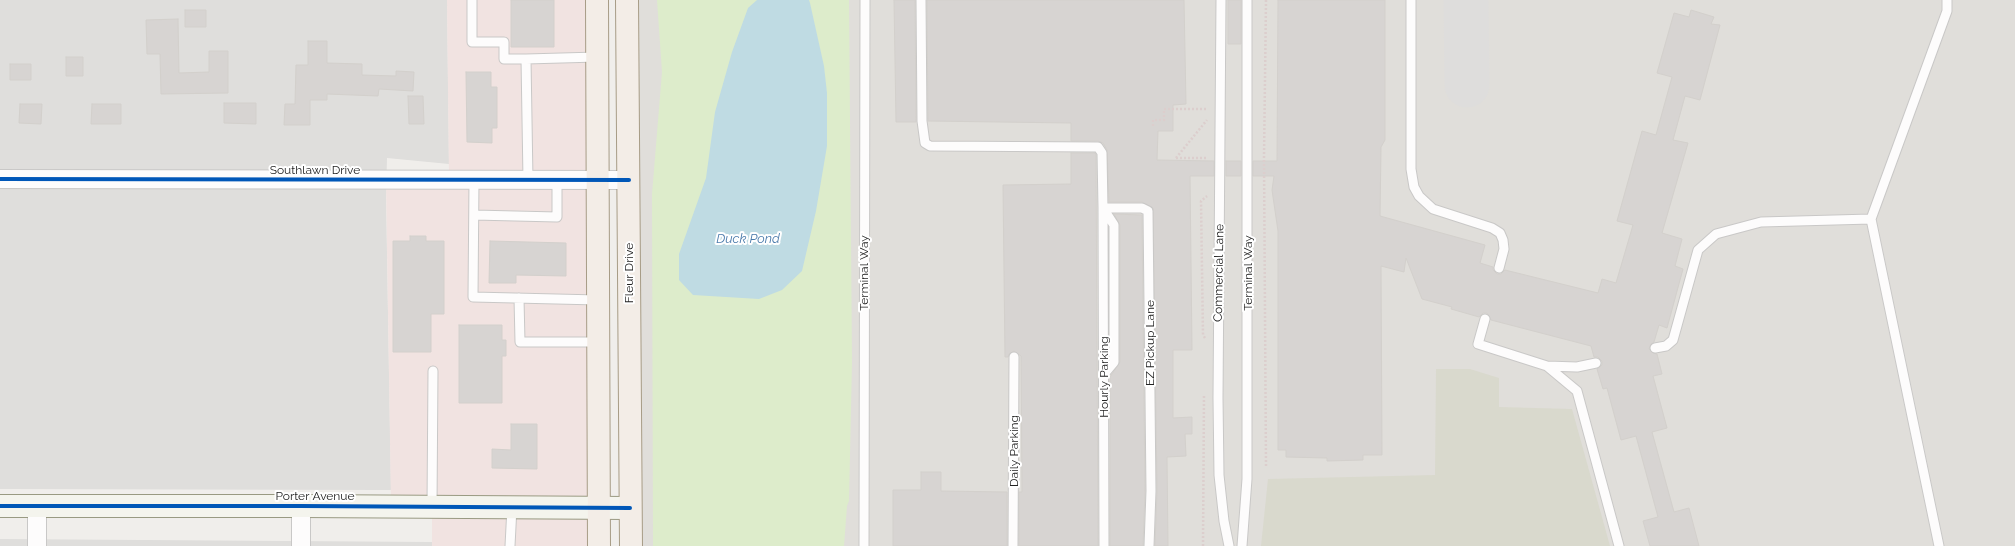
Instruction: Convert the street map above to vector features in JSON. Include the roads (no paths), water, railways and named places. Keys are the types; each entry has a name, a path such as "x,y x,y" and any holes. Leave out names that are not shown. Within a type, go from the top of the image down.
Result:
{"main road":[{"path":"597,0 599,546"},
{"name":"Fleur Drive","path":"627,0 631,546"}],"street":[{"name":"Southlawn Drive","path":"0,179 629,180"},
{"name":"Porter Avenue","path":"0,506 432,506 630,508"},
{"path":"37,506 37,546"},
{"path":"301,506 301,546"}],"lane":[{"path":"472,0 472,42 504,42 504,58 526,59 597,57"},
{"name":"Terminal Way","path":"864,546 865,0"},
{"path":"921,0 922,121 925,143 930,146 1098,147 1102,153 1103,208"},
{"name":"Commercial Lane","path":"1221,0 1218,421 1221,501 1230,546"},
{"name":"Terminal Way","path":"1242,546 1247,465 1248,0"},
{"path":"1412,0 1411,169 1414,187 1423,200 1433,209 1492,228 1500,233 1504,240 1504,249 1499,268"},
{"path":"1939,546 1870,219 1947,11 1947,0"},
{"path":"526,59 528,180"},
{"path":"474,180 473,297 598,300"},
{"path":"474,215 557,217 557,180"},
{"name":"Hourly Parking","path":"1103,208 1104,546"},
{"name":"EZ Pickup Lane","path":"1103,208 1142,208 1148,210 1150,217 1149,546"},
{"path":"1655,348 1666,346 1673,340 1698,250 1716,234 1761,222 1870,219"},
{"path":"519,298 520,342 598,342"},
{"path":"1485,319 1478,344 1547,366 1577,368 1596,363"},
{"name":"Daily Parking","path":"1013,546 1014,357"},
{"path":"1547,366 1577,391 1619,546"},
{"path":"432,506 434,371"},
{"path":"510,545 512,507"},
{"path":"860,546 864,522"}],"water":[{"name":"Duck Pond","path":"757,0 809,0 810,3 824,66 827,93 827,146 816,211 802,271 782,290 759,299 693,295 679,280 679,254 706,178 715,112 732,52 748,8"}]}
